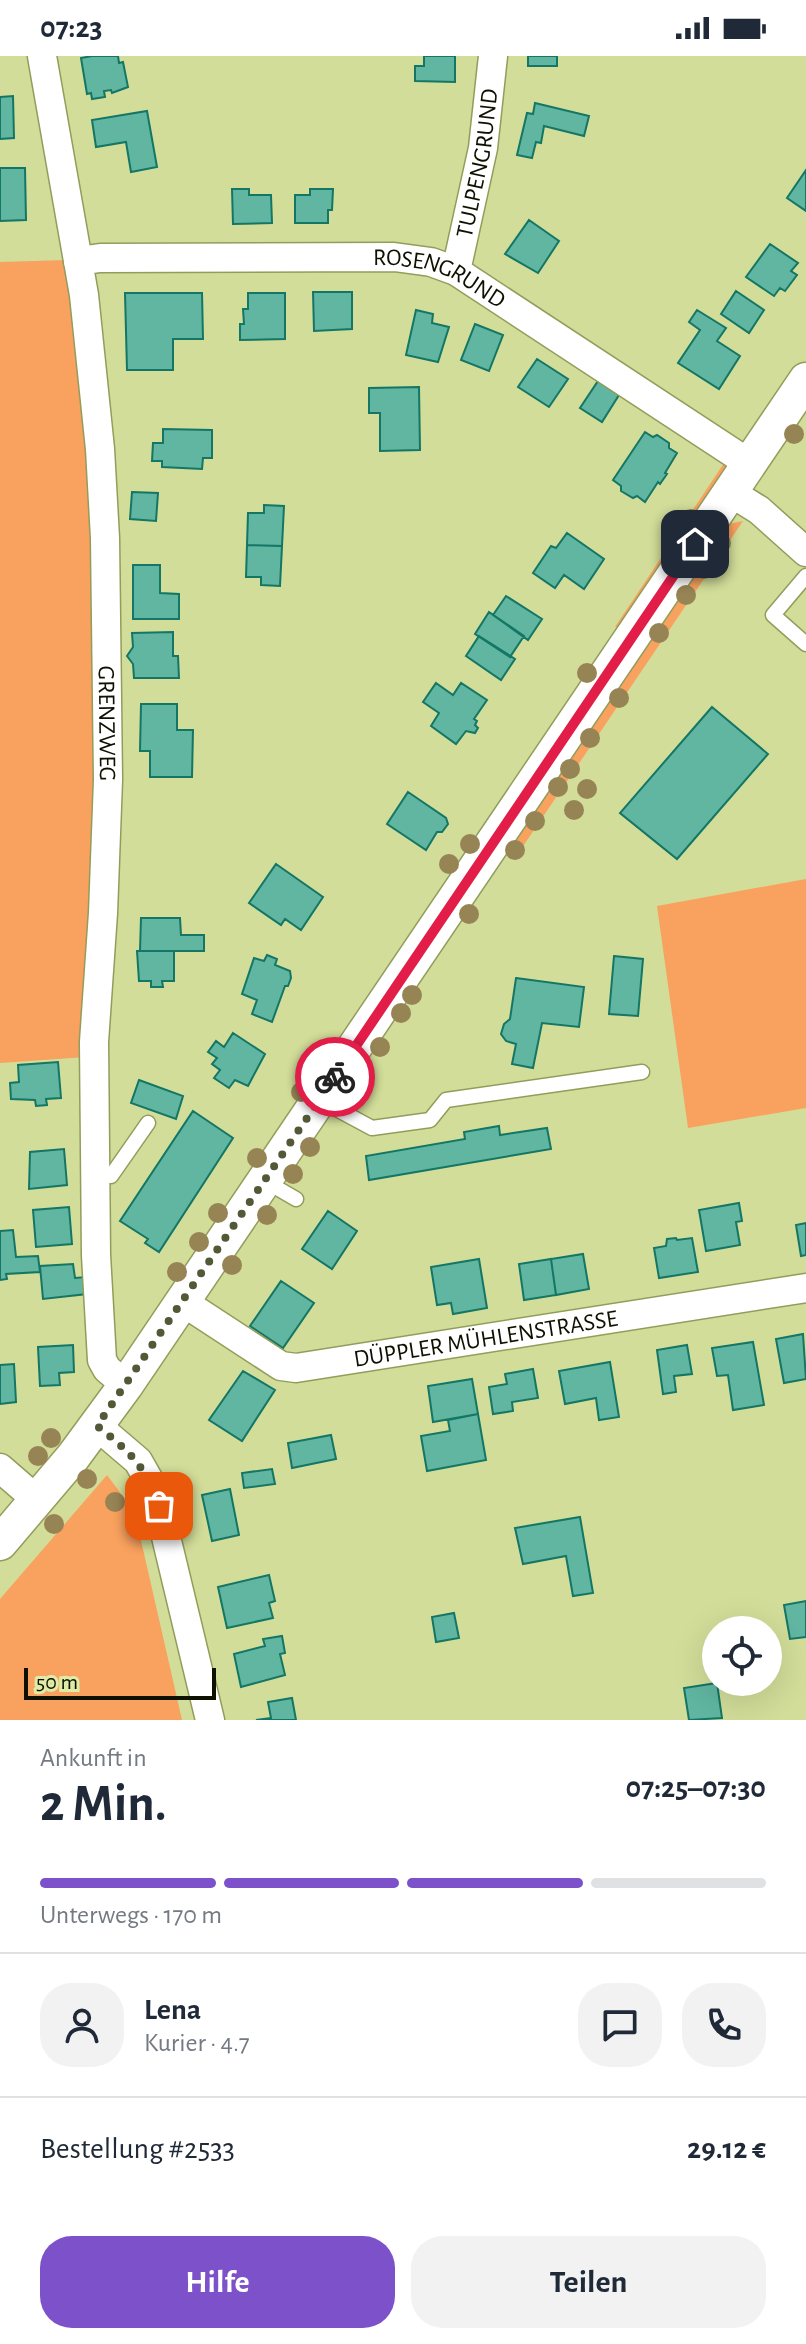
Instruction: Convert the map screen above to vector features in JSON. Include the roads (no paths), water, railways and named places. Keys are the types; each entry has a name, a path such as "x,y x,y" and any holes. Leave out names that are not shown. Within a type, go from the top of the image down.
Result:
{"street":[{"name":"GRENZWEG","path":"42,56 84,295 100,449 107,593 108,780 94,1042 94,1176 102,1360 107,1369 126,1385"},
{"name":"TULPENGRUND","path":"456,271 483,148 493,56"},
{"name":"ROSENGRUND","path":"78,261 100,258 394,257 431,262 456,271 750,464"},
{"path":"0,1543 97,1426 126,1385 806,380"},
{"path":"730,492 759,510 806,552"},
{"name":"DÜPPLER MÜHLENSTRASSE","path":"183,1302 281,1366 296,1368 806,1288"},
{"path":"97,1426 138,1461 152,1485 210,1720"},
{"path":"0,1468 37,1500"}],"lane":[{"path":"806,576 773,615 806,644"},
{"path":"320,1099 372,1128 430,1120 446,1100 642,1072"},
{"path":"94,1176 111,1176 148,1123"},
{"path":"265,1181 296,1199"}]}
